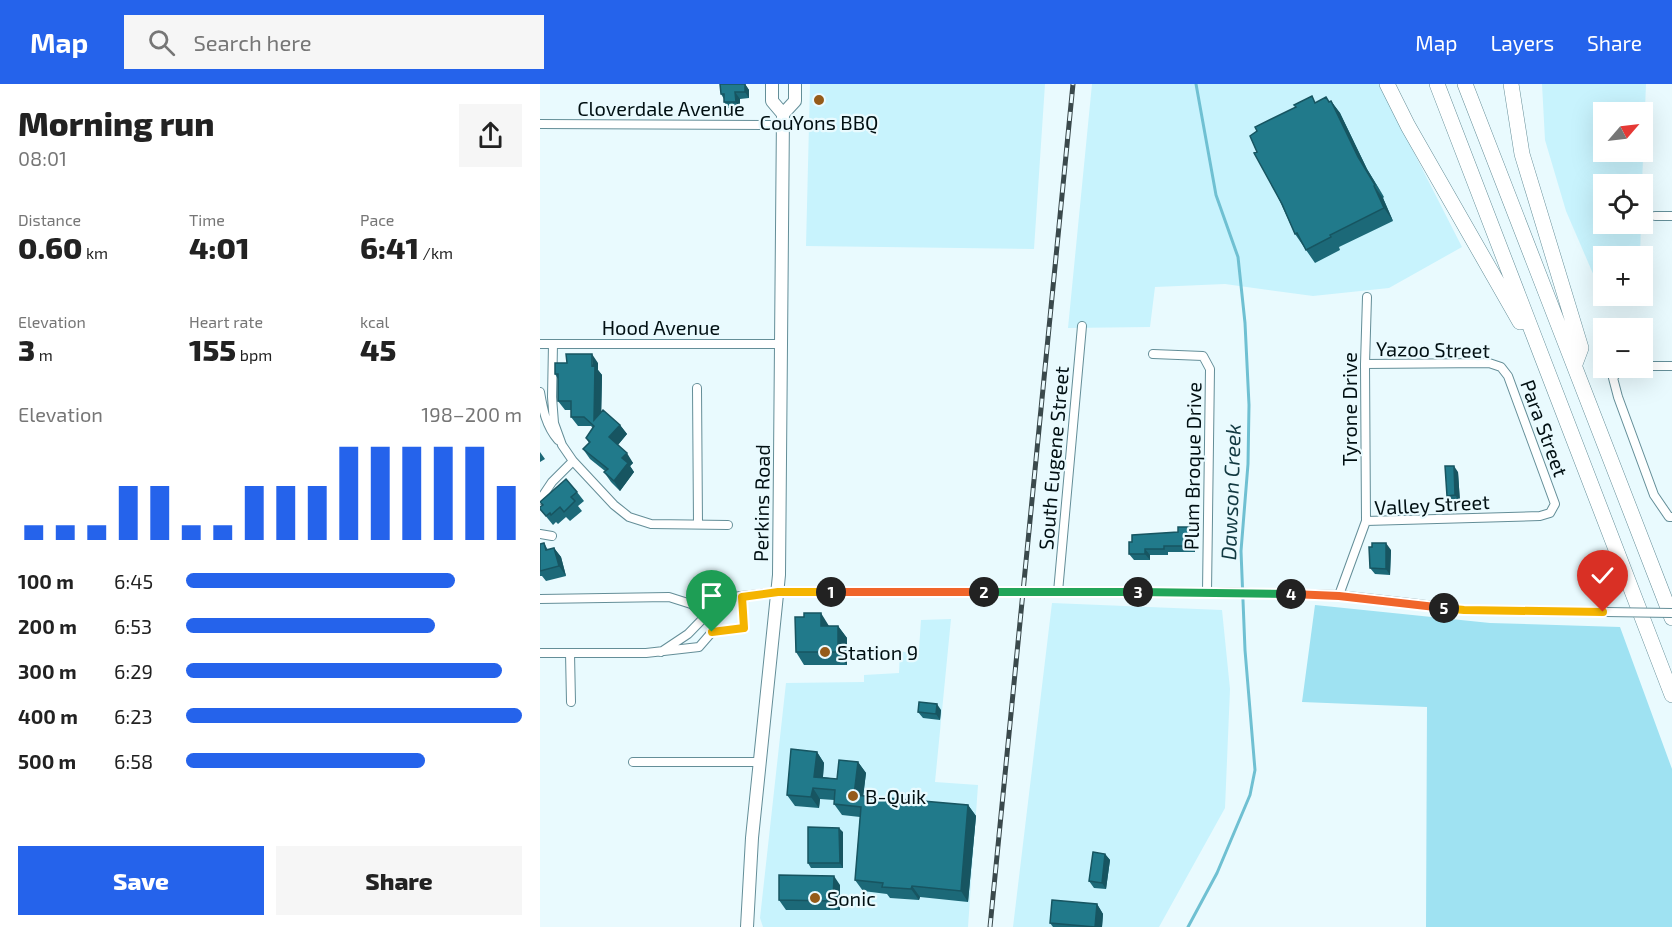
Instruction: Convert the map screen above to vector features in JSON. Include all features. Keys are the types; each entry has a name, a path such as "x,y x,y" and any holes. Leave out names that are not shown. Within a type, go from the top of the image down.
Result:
{"highway":[{"path":"1387,84 1413,135 1544,364"},
{"path":"1437,84 1672,695"},
{"path":"1466,84 1672,618"},
{"path":"1511,84 1522,154 1581,348 1575,364"}],"main road":[{"name":"Perkins Road","path":"747,927 752,838 778,592 781,511 783,120 772,101 772,84"},
{"name":"Perkins Road","path":"783,120 795,101 795,84"}],"street":[{"name":"Cloverdale Avenue","path":"540,124 783,120"},
{"path":"1655,216 1672,216"},
{"name":"Tyrone Drive","path":"1366,521 1367,297"},
{"name":"South Eugene Street","path":"1058,592 1082,326"},
{"name":"Hood Avenue","path":"540,344 781,344"},
{"path":"552,344 552,406 554,423 562,445"},
{"name":"Plum Broque Drive","path":"1153,354 1203,356 1210,369 1208,592"},
{"name":"Yazoo Street","path":"1365,364 1489,363 1501,367"},
{"path":"1653,366 1672,366"},
{"name":"Para Street","path":"1501,367 1508,376 1555,504"},
{"path":"1613,378 1654,495 1669,517 1672,517"},
{"path":"697,388 698,524"},
{"path":"540,392 550,430 573,461 628,517 651,524 728,525"},
{"path":"540,500 552,482 573,461"},
{"name":"Valley Street","path":"1339,596 1366,521 1540,516 1550,513 1555,504"},
{"path":"540,534 552,536"},
{"path":"661,652 688,634 723,598 778,592 1265,593 1339,596 1464,610 1672,613"},
{"path":"540,599 669,597 691,604 706,614"},
{"path":"540,653 661,652 699,646 712,632 744,628 742,597"},
{"path":"570,653 571,702"},
{"path":"633,762 760,762"}],"shaded area":[{"path":"810,84 1045,84 1034,249 806,246"},
{"path":"1092,84 1379,84 1462,247 1389,288 1313,296 1225,284 1155,287 1150,327 1068,328"},
{"path":"1542,84 1646,84 1645,102 1593,102 1593,162 1643,162 1642,174 1593,174 1593,234 1641,234 1640,246 1593,246 1593,274 1566,211 1545,140"},
{"path":"1052,603 1222,610 1230,689 1225,808 1159,927 1013,927"},
{"path":"1315,605 1490,623 1620,627 1672,769 1672,927 1426,927 1427,707 1302,702"},
{"path":"951,619 935,782 978,785 968,927 763,927 760,918 786,683 864,682 864,675 899,673 900,650 904,652 919,649 921,620"}],"building":[{"path":"720,84 745,84 745,92 735,92 736,102 724,102"},
{"path":"1312,96 1315,103 1326,97 1329,102 1331,101 1358,157 1375,185 1384,208 1330,235 1331,237 1306,250 1297,233 1295,234 1282,204 1254,153 1257,152 1250,136 1257,131 1255,127 1296,107 1294,105"},
{"path":"566,354 592,354 592,366 595,365 594,420 603,410 620,425 609,437 627,453 622,458 628,463 614,481 604,472 608,469 583,449 590,442 586,438 594,426 584,417 571,417 571,401 558,401 558,374 555,374 555,363 567,363"},
{"path":"1445,466 1454,466 1455,495 1447,496"},
{"path":"566,479 577,492 571,497 575,501 564,512 560,507 551,515 550,513 546,516 540,509 543,505 540,502"},
{"path":"1178,527 1190,527 1190,546 1164,546 1164,549 1145,549 1145,554 1129,554 1129,542 1132,542 1132,535 1178,532"},
{"path":"544,543 546,550 554,548 559,566 540,571 540,544"},
{"path":"1372,543 1386,543 1386,569 1370,568 1369,547 1372,547"},
{"path":"804,613 821,613 821,626 838,626 838,652 796,652 795,617 804,617"},
{"path":"919,702 937,704 936,714 918,712"},
{"path":"791,749 817,752 814,777 837,779 839,760 858,762 854,795 968,805 961,891 912,886 911,889 882,887 883,883 855,880 861,807 834,804 835,790 813,788 811,797 787,795"},
{"path":"808,827 839,828 840,863 808,863"},
{"path":"1093,852 1105,854 1102,883 1089,881"},
{"path":"779,875 834,876 833,901 779,900"},
{"path":"1052,900 1097,904 1095,927 1050,923"}],"waterway":[{"name":"Dawson Creek","path":"1188,927 1217,873 1250,795 1255,770 1245,650 1241,551 1248,464 1249,405 1245,323 1238,257 1216,195 1196,84"}],"railway":[{"path":"990,927 1073,84"}],"place":[{"name":"CouYons BBQ","path":"819,100"},
{"name":"Station 9","path":"825,652"},
{"name":"B-Quik","path":"853,796"},
{"name":"Sonic","path":"815,898"}],"route":[{"path":"712,632 744,628 742,597 778,592 1265,593 1339,596 1464,610 1603,612"}]}
